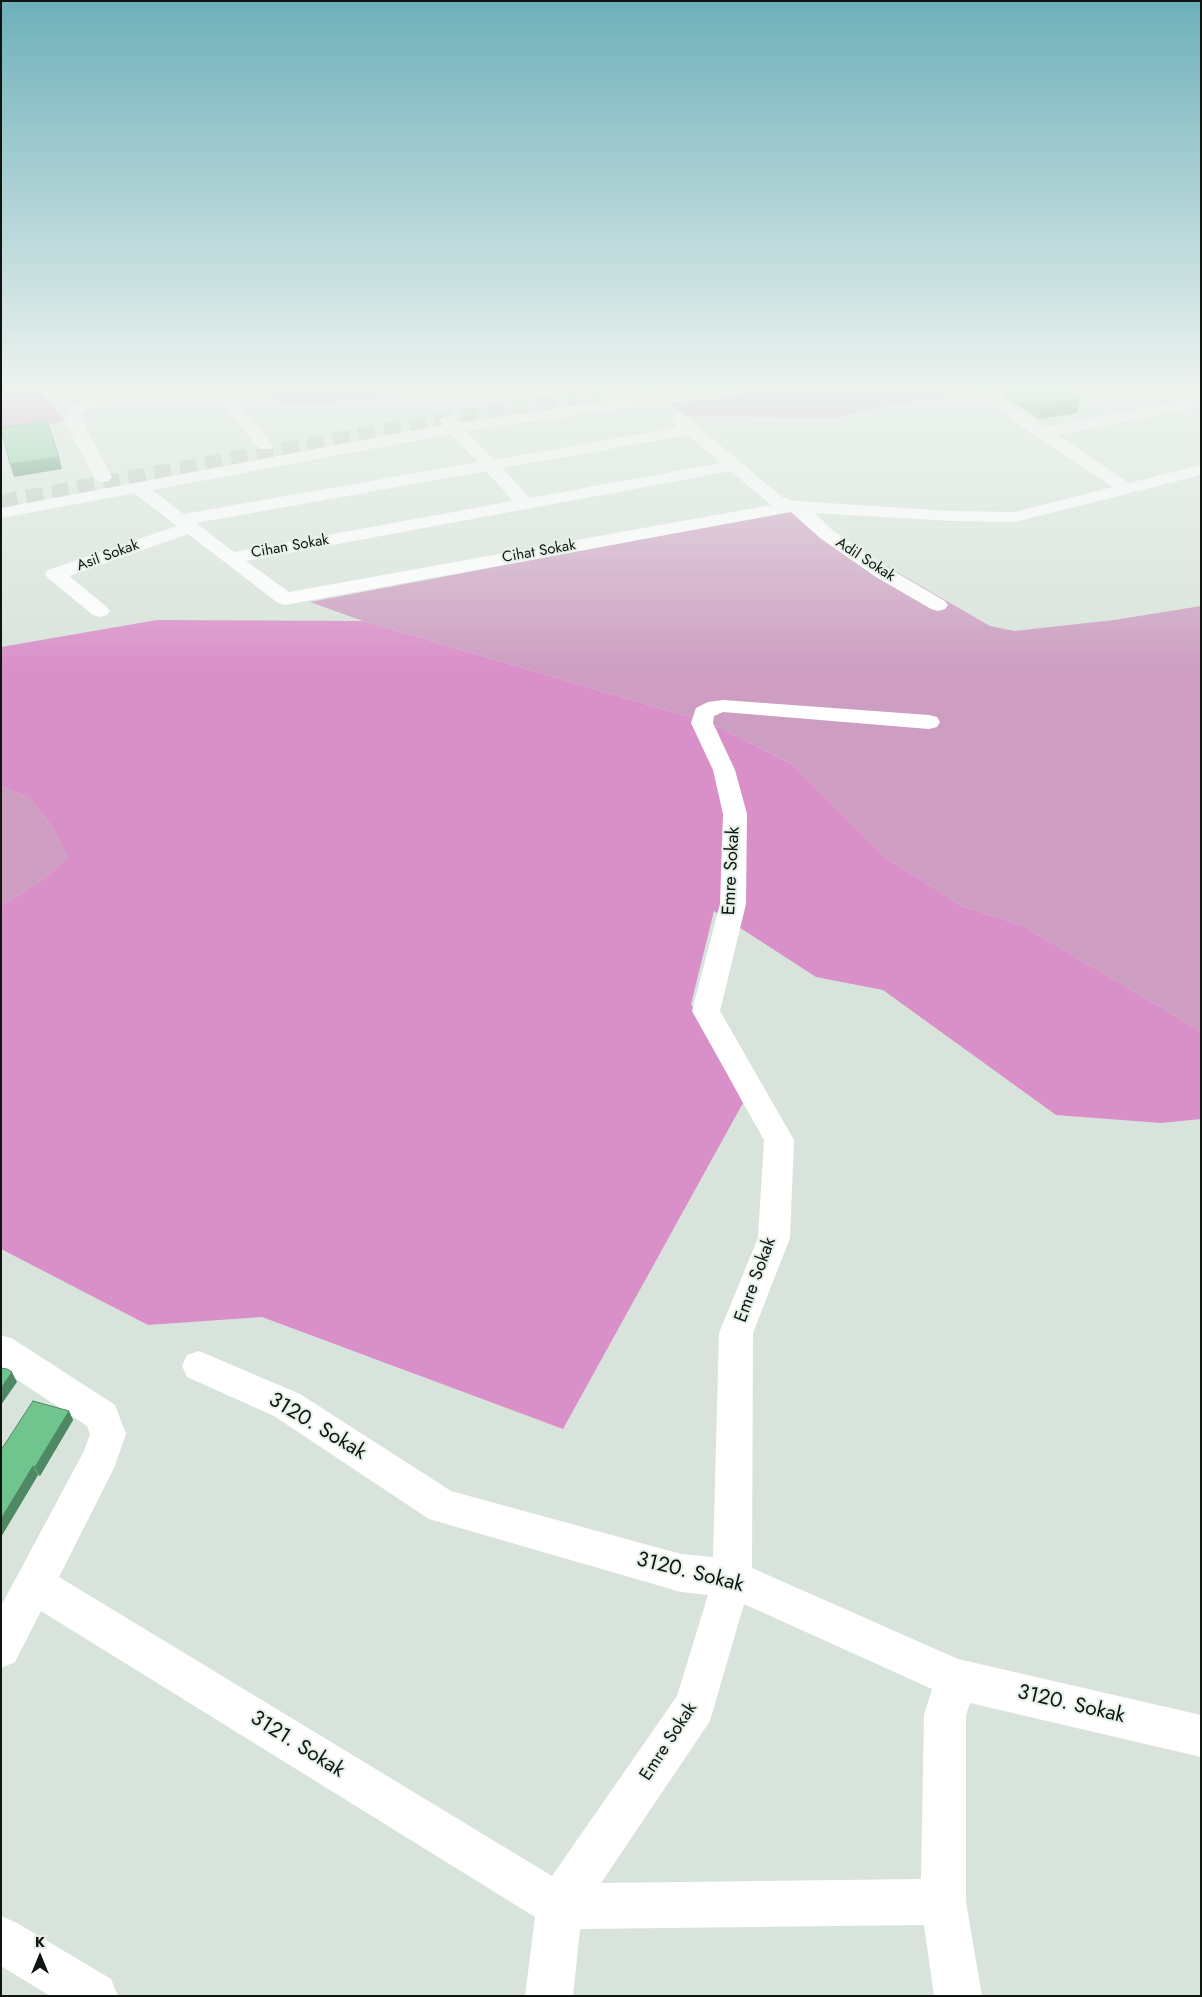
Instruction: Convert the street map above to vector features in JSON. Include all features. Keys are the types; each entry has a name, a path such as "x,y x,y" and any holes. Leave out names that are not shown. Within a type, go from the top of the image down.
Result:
{"street":[{"path":"1,513 161,482"},
{"name":"Asil Sokak","path":"100,612 55,574 185,523 400,482"},
{"path":"506,482 526,504"},
{"name":"Cihan Sokak","path":"231,558 644,482"},
{"name":"Adil Sokak","path":"752,482 776,501 794,506 826,534 882,573 938,605"},
{"path":"1117,482 1127,489"},
{"path":"794,506 951,516 1015,517 1127,489 1163,482"},
{"path":"137,487 231,558"},
{"path":"1,497 48,488"},
{"name":"Cihat Sokak","path":"231,558 285,599 794,506"},
{"name":"Emre Sokak","path":"549,1996 559,1906 695,1706 732,1579 736,1333 774,1238 778,1140 706,1011 733,904 735,814 724,770 702,723 704,713 707,710 723,706 929,722"},
{"path":"1,1350 102,1416 108,1434 101,1456 36,1585 1,1648"},
{"name":"3120. Sokak","path":"199,1366 287,1405 442,1506 682,1573 732,1579 956,1678 1201,1736"},
{"name":"3121. Sokak","path":"36,1585 559,1906"},
{"path":"956,1678 945,1715 942,1902 958,1996"},
{"path":"559,1906 942,1902"},
{"path":"1,1939 94,1996"}],"shaded area":[{"path":"791,511 990,626 1014,631 1114,620 1201,606 1201,1031 1023,926 962,906 885,857 792,764 713,724 363,621 310,602"},
{"path":"157,620 363,621 713,724 792,764 885,857 962,906 1023,926 1201,1031 1201,1119 1161,1123 1056,1115 883,990 816,977 714,911 691,1004 743,1103 563,1429 262,1317 148,1325 1,1249 1,906 39,882 68,858 53,828 29,798 1,786 1,647"},
{"path":"1,786 29,798 53,828 68,858 39,882 1,906"}],"building":[{"path":"1,1368 12,1372 1,1388"},
{"path":"33,1401 69,1411 1,1519 1,1450"}],"tunnel":[{"path":"1,503 113,482"}]}
